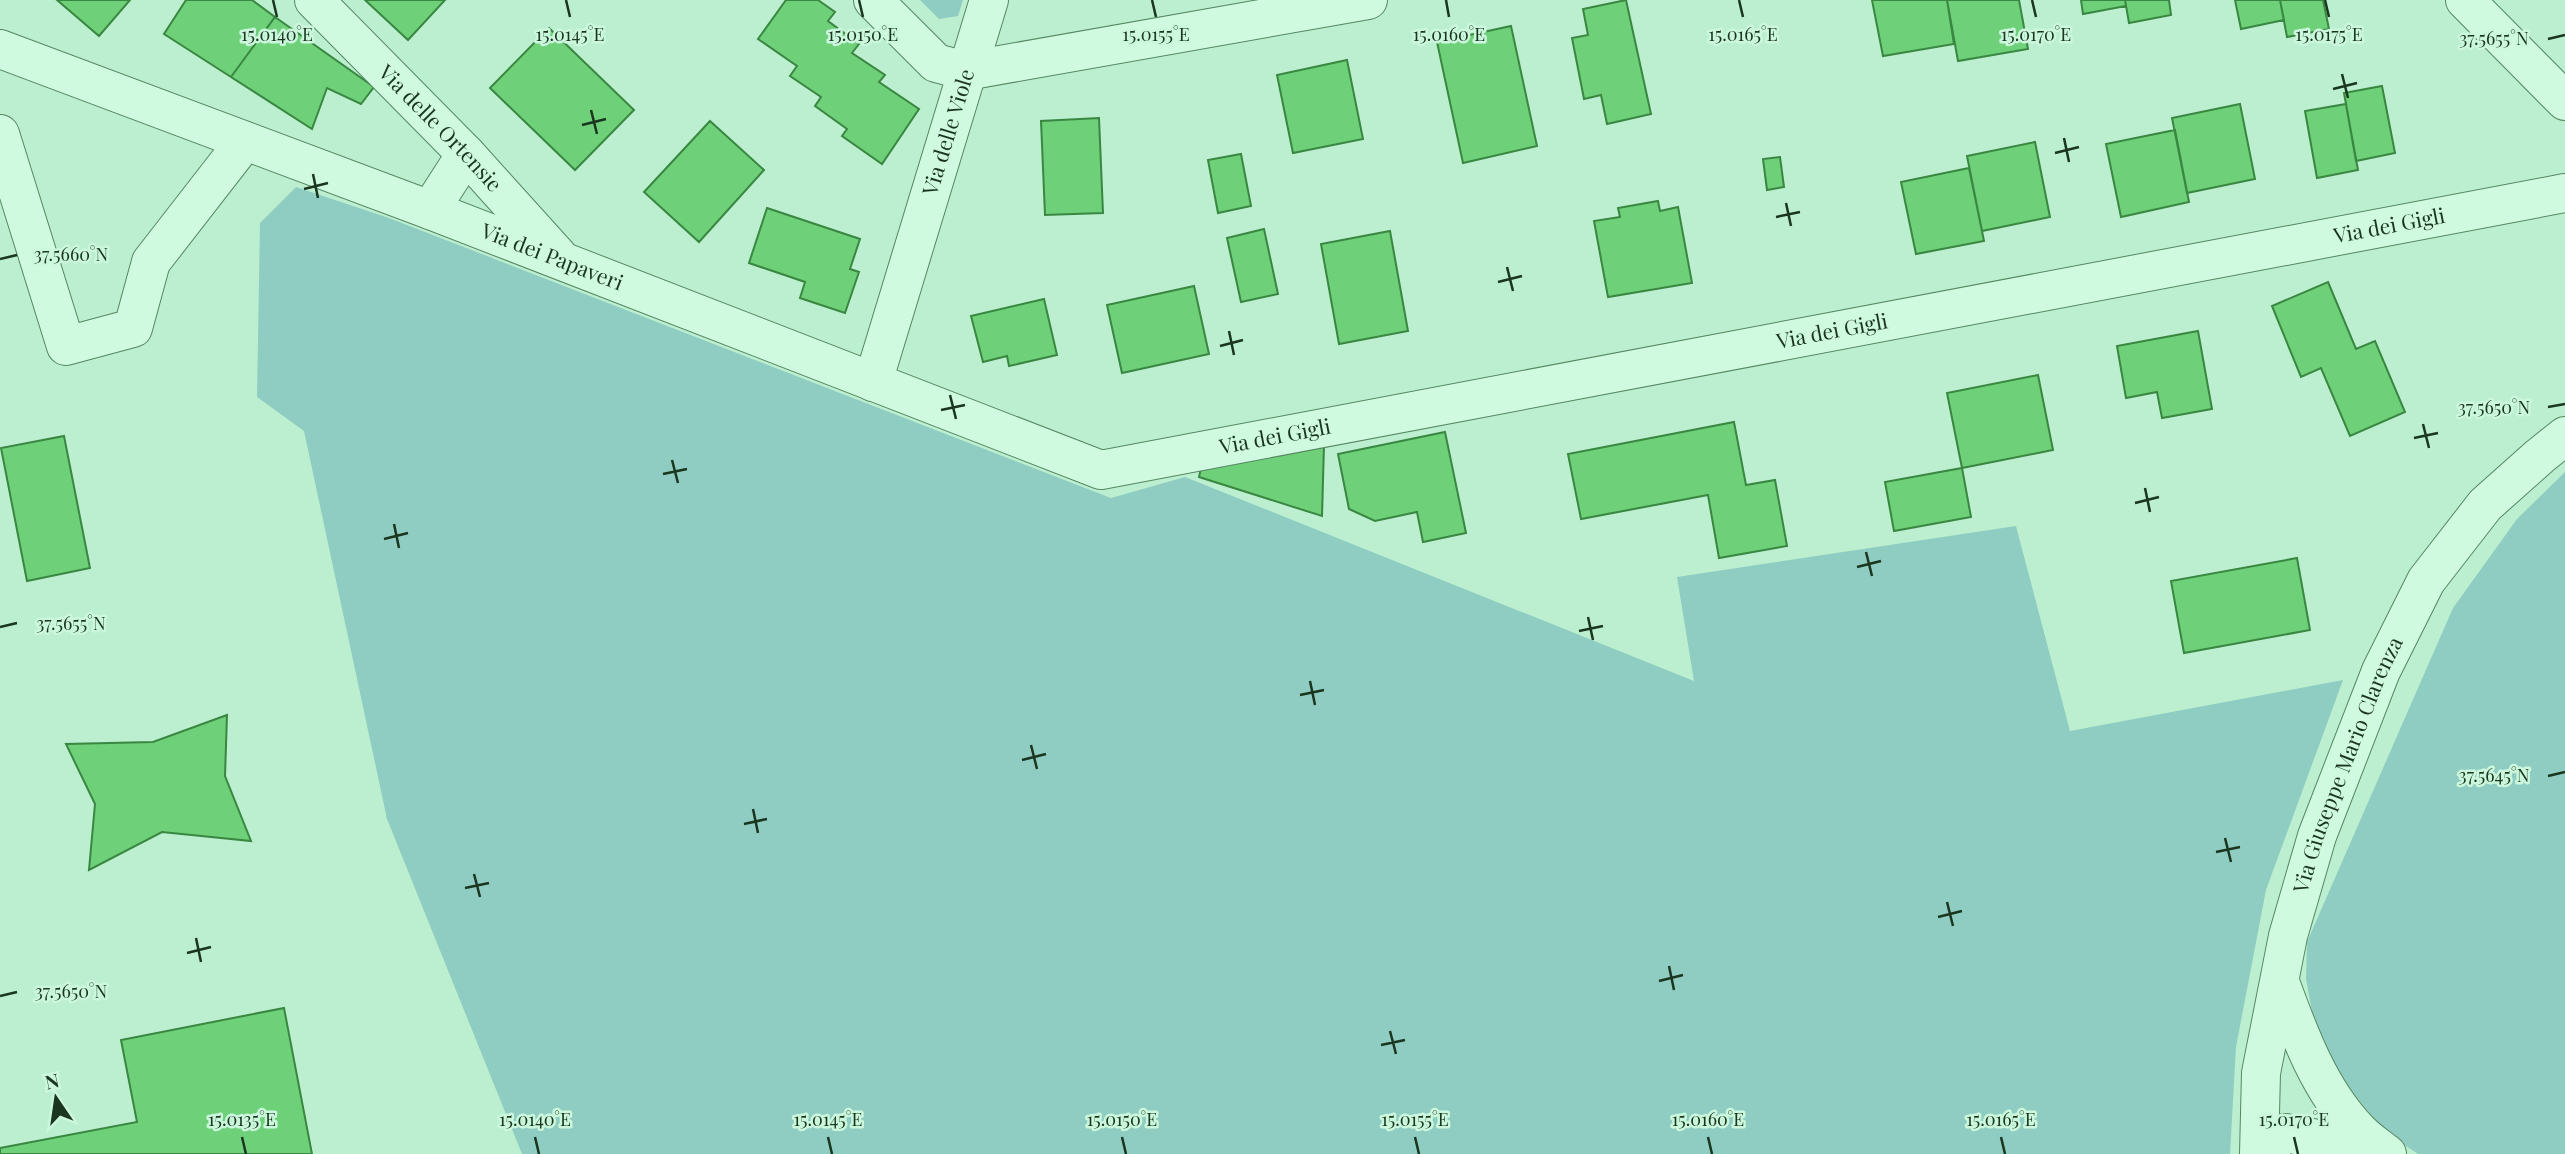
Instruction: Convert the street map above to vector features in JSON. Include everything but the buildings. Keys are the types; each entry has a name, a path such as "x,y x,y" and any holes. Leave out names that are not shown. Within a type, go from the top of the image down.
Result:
{"street":[{"name":"Via delle Ortensie","path":"314,0 466,154 562,260"},
{"path":"873,0 936,63 967,71 989,0"},
{"name":"Via delle Viole","path":"873,382 967,71 1368,0"},
{"path":"2465,0 2565,101"},
{"name":"Via dei Papaveri","path":"0,49 562,260 1101,470"},
{"path":"0,134 66,346 133,328 151,262 245,141"},
{"path":"430,210 466,154"},
{"name":"Via dei Gigli","path":"1101,470 2565,193"},
{"name":"Via Giuseppe Mario Clarenza","path":"2264,1149 2261,1073 2288,936 2317,836 2381,671 2426,582 2485,505 2565,436"},
{"path":"2280,982 2302,1042 2329,1092 2358,1130 2387,1154"},
{"path":"2264,1149 2285,1133 2328,1140 2365,1154"}],"shaded area":[{"path":"920,0 963,0 958,16 939,19"},
{"path":"296,187 389,218 1111,498 1185,477 1694,681 1677,577 2016,526 2070,731 2343,680 2266,890 2236,1047 2230,1154 522,1154 387,819 304,431 257,397 260,223"},
{"path":"2565,472 2565,1154 2418,1154 2385,1132 2341,1078 2315,1028 2306,979 2307,942 2453,608 2517,519"}]}
